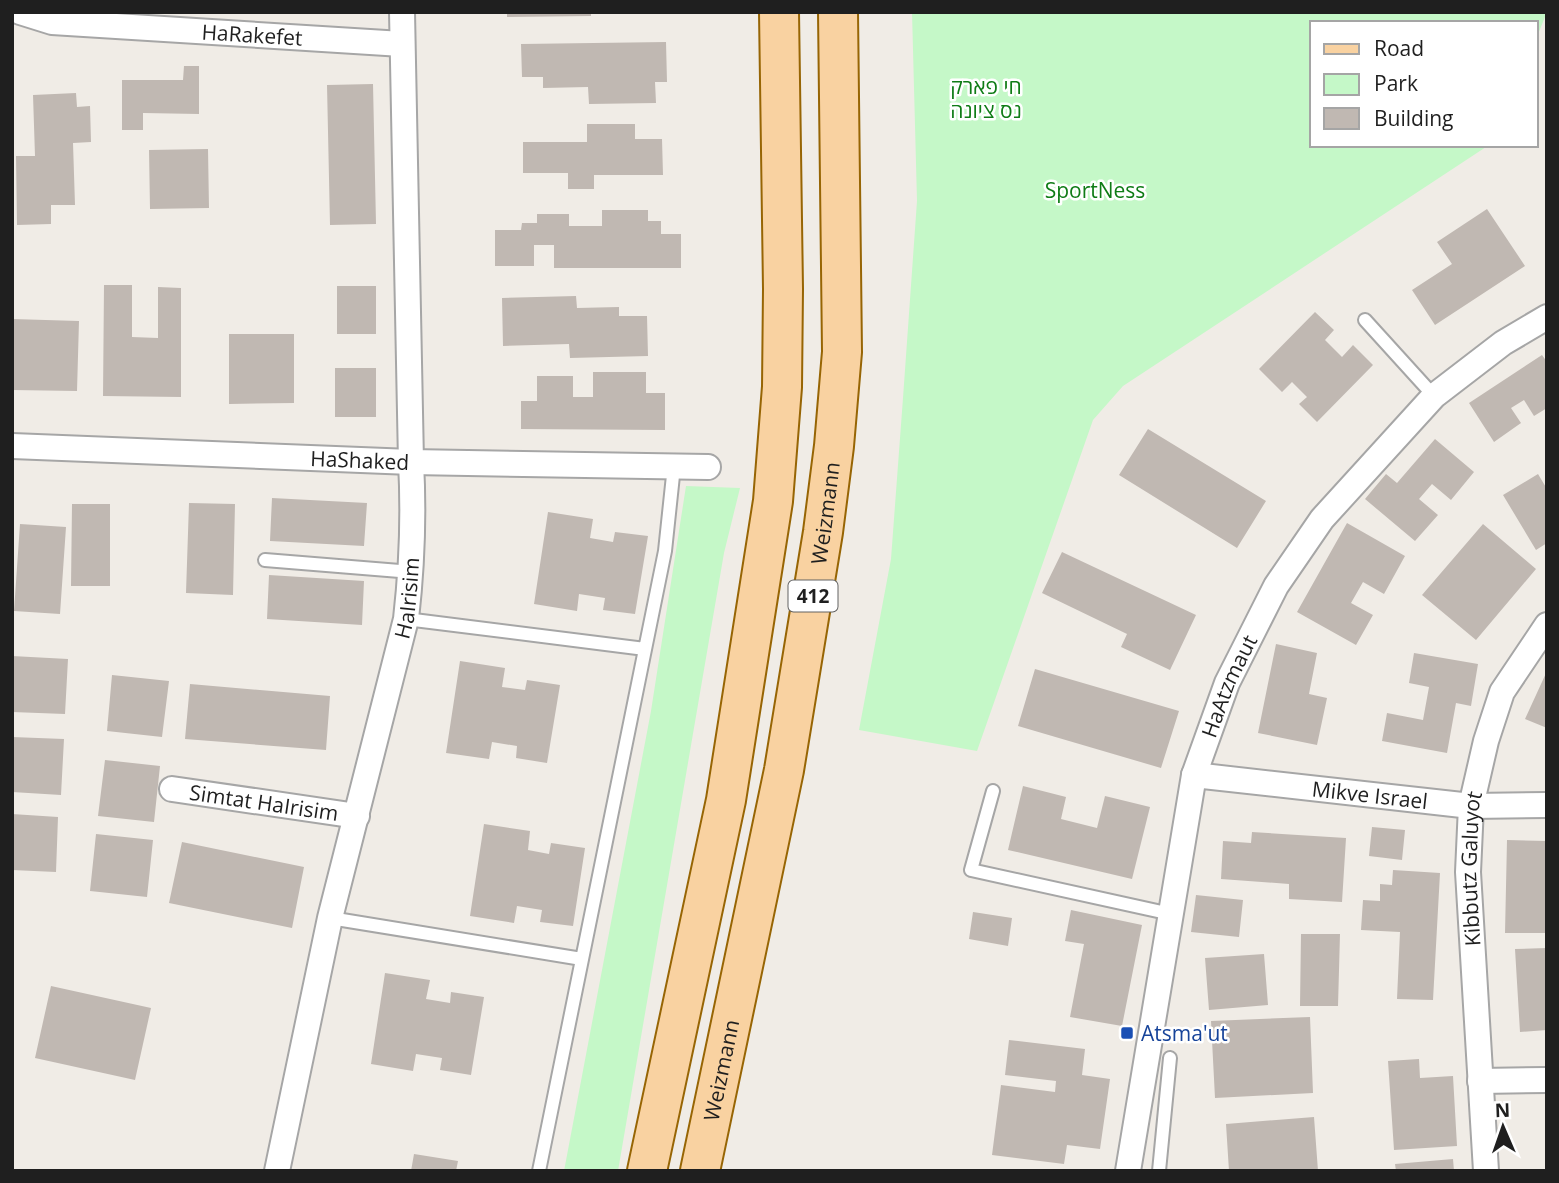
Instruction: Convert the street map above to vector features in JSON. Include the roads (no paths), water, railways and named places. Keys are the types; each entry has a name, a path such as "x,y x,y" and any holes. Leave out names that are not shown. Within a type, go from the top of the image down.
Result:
{"main road":[{"name":"412","path":"647,1171 726,800 773,501 782,387 779,12"},
{"name":"Weizmann","path":"700,1171 783,770 823,532 832,458 842,352 838,12"}],"street":[{"name":"HaRakefet","path":"20,12 52,22 402,44"},
{"name":"HaIrisim","path":"277,1171 330,918 406,620 412,572 414,516 402,12"},
{"name":"HaAtzmaut","path":"1128,1171 1194,775 1227,683 1276,586 1322,519 1434,396 1503,343 1547,317"},
{"name":"HaShaked","path":"12,446 411,462 708,467"},
{"name":"Kibbutz Galuyot","path":"1486,1171 1468,872 1471,806 1486,741 1502,692 1547,625"},
{"name":"Mikve Israel","path":"1194,775 1471,806 1547,805"},
{"name":"Simtat HaIrisim","path":"172,789 357,816"},
{"path":"1480,1081 1547,1080"}],"lane":[{"path":"1365,320 1434,396"},
{"path":"539,1171 665,551 674,466"},
{"path":"265,560 412,572"},
{"path":"406,620 645,649"},
{"path":"993,791 971,870 1171,914"},
{"path":"330,918 582,959"},
{"path":"1160,1171 1170,1058"}],"place":[{"name":"Atsma'ut","path":"1127,1033"}],"park label":[{"name":"חי פארק נס ציונה","path":"986,98"},
{"name":"SportNess","path":"1095,190"}]}
